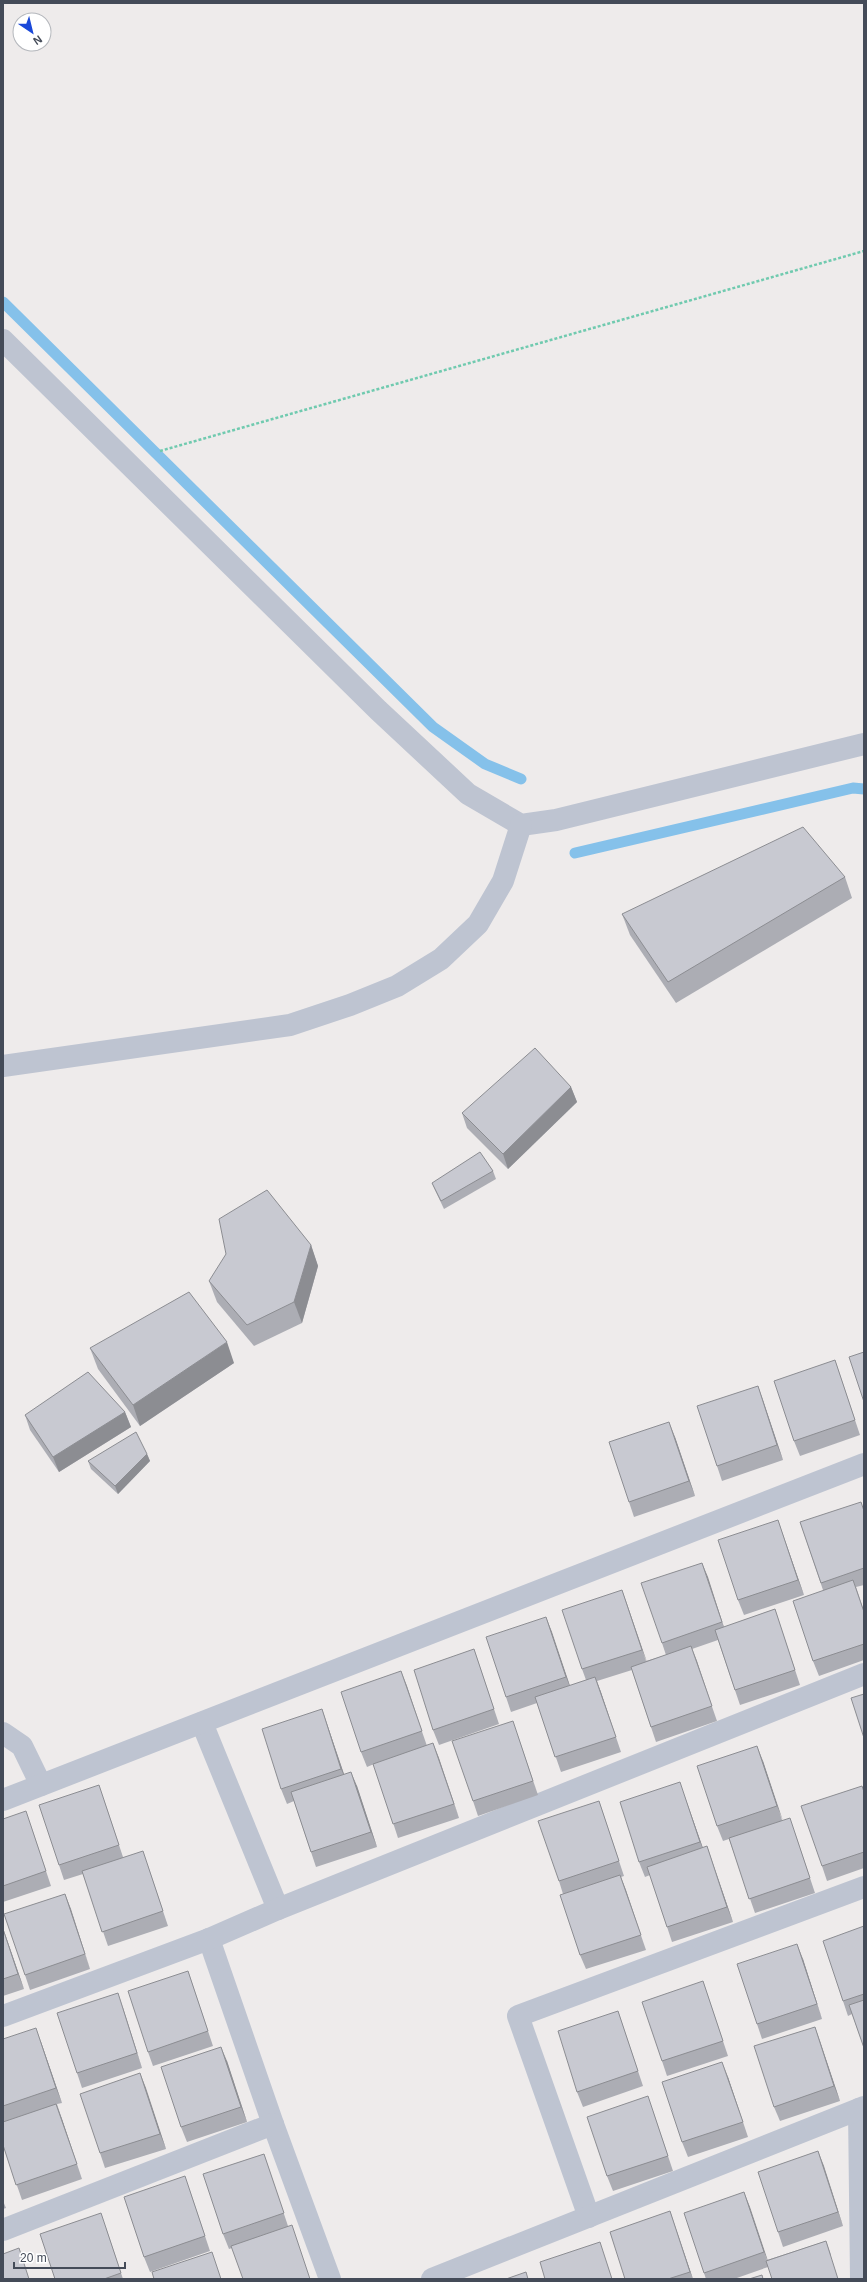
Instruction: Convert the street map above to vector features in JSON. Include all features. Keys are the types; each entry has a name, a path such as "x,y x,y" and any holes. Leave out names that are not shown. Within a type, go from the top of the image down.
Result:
{"street":[{"path":"3,340 378,710 468,794 521,825 556,820 864,744"},
{"path":"3,1066 290,1025 350,1005 397,986 441,959 478,924 503,881 521,825"},
{"path":"3,1800 864,1464"},
{"path":"3,2016 209,1939 278,1908 864,1674"},
{"path":"202,1723 278,1908"},
{"path":"3,1733 22,1746 41,1785"},
{"path":"589,2217 518,2016 864,1887"},
{"path":"209,1939 273,2124 330,2279"},
{"path":"432,2279 862,2108 861,2279"},
{"path":"3,2230 273,2124"}],"path":[{"path":"161,450 864,251"}],"building":[{"path":"803,827 845,877 668,982 622,914"},
{"path":"535,1048 571,1087 503,1154 462,1113"},
{"path":"480,1152 493,1171 441,1201 432,1183"},
{"path":"267,1190 311,1245 294,1302 247,1325 209,1281 226,1254 219,1219"},
{"path":"189,1292 227,1342 133,1405 90,1348"},
{"path":"864,1352 864,1402 849,1357"},
{"path":"835,1360 855,1420 794,1441 774,1381"},
{"path":"88,1372 125,1412 53,1457 25,1415"},
{"path":"758,1386 777,1445 717,1466 697,1406"},
{"path":"669,1422 689,1481 629,1502 609,1442"},
{"path":"136,1432 147,1454 115,1486 88,1461"},
{"path":"861,1502 864,1511 864,1568 821,1583 800,1522"},
{"path":"778,1520 798,1580 738,1600 718,1540"},
{"path":"702,1563 722,1622 662,1643 641,1583"},
{"path":"853,1580 864,1612 864,1644 813,1661 793,1601"},
{"path":"622,1590 642,1650 582,1669 562,1610"},
{"path":"775,1609 795,1670 735,1690 715,1630"},
{"path":"546,1617 566,1677 506,1697 486,1637"},
{"path":"691,1646 712,1706 651,1727 631,1667"},
{"path":"474,1649 494,1709 433,1730 414,1670"},
{"path":"401,1671 422,1731 361,1752 341,1692"},
{"path":"595,1677 616,1737 555,1757 535,1697"},
{"path":"864,1694 864,1738 851,1698"},
{"path":"322,1709 341,1769 281,1789 262,1729"},
{"path":"513,1721 533,1781 473,1801 452,1741"},
{"path":"433,1743 454,1804 393,1824 373,1764"},
{"path":"757,1746 777,1806 717,1826 697,1766"},
{"path":"351,1772 371,1832 311,1852 291,1792"},
{"path":"680,1782 700,1842 639,1862 620,1802"},
{"path":"99,1785 119,1845 59,1865 39,1805"},
{"path":"862,1786 864,1792 864,1852 822,1866 801,1806"},
{"path":"599,1801 619,1861 559,1881 538,1821"},
{"path":"26,1811 46,1871 3,1886 3,1819"},
{"path":"790,1818 810,1878 749,1899 729,1838"},
{"path":"707,1846 727,1907 667,1927 647,1867"},
{"path":"143,1851 163,1911 102,1932 82,1871"},
{"path":"620,1875 641,1935 580,1955 560,1895"},
{"path":"65,1894 85,1954 25,1975 4,1914"},
{"path":"864,1926 864,1994 843,2001 823,1941"},
{"path":"3,1929 18,1974 3,1979"},
{"path":"797,1944 817,2004 757,2024 737,1964"},
{"path":"188,1971 208,2031 148,2052 128,1991"},
{"path":"703,1981 723,2041 662,2061 642,2002"},
{"path":"118,1993 137,2053 77,2073 57,2013"},
{"path":"864,2000 864,2048 849,2005"},
{"path":"618,2011 638,2071 577,2092 558,2031"},
{"path":"815,2027 834,2086 774,2107 754,2046"},
{"path":"36,2028 56,2088 3,2106 3,2039"},
{"path":"221,2047 241,2107 181,2127 161,2067"},
{"path":"722,2062 743,2122 682,2142 662,2082"},
{"path":"140,2073 160,2134 100,2153 80,2094"},
{"path":"648,2096 668,2156 607,2176 587,2117"},
{"path":"56,2104 77,2164 16,2185 3,2145 3,2122"},
{"path":"818,2151 838,2212 778,2232 758,2172"},
{"path":"264,2154 284,2213 223,2234 203,2174"},
{"path":"185,2176 205,2236 144,2257 124,2197"},
{"path":"744,2192 764,2252 704,2273 684,2213"},
{"path":"670,2211 690,2272 668,2279 625,2279 610,2232"},
{"path":"101,2213 121,2273 104,2279 55,2279 40,2234"},
{"path":"292,2225 310,2279 243,2279 231,2246"},
{"path":"826,2241 838,2279 772,2279 766,2261"},
{"path":"600,2242 612,2279 545,2279 540,2262"},
{"path":"19,2248 29,2279 3,2279 3,2254"},
{"path":"212,2252 221,2279 154,2279 152,2272"},
{"path":"526,2272 528,2279 506,2279"},
{"path":"762,2275 763,2279 749,2279"}],"waterway":[{"path":"3,302 433,727 485,764 521,779"},
{"path":"575,853 853,788 864,789"}]}
